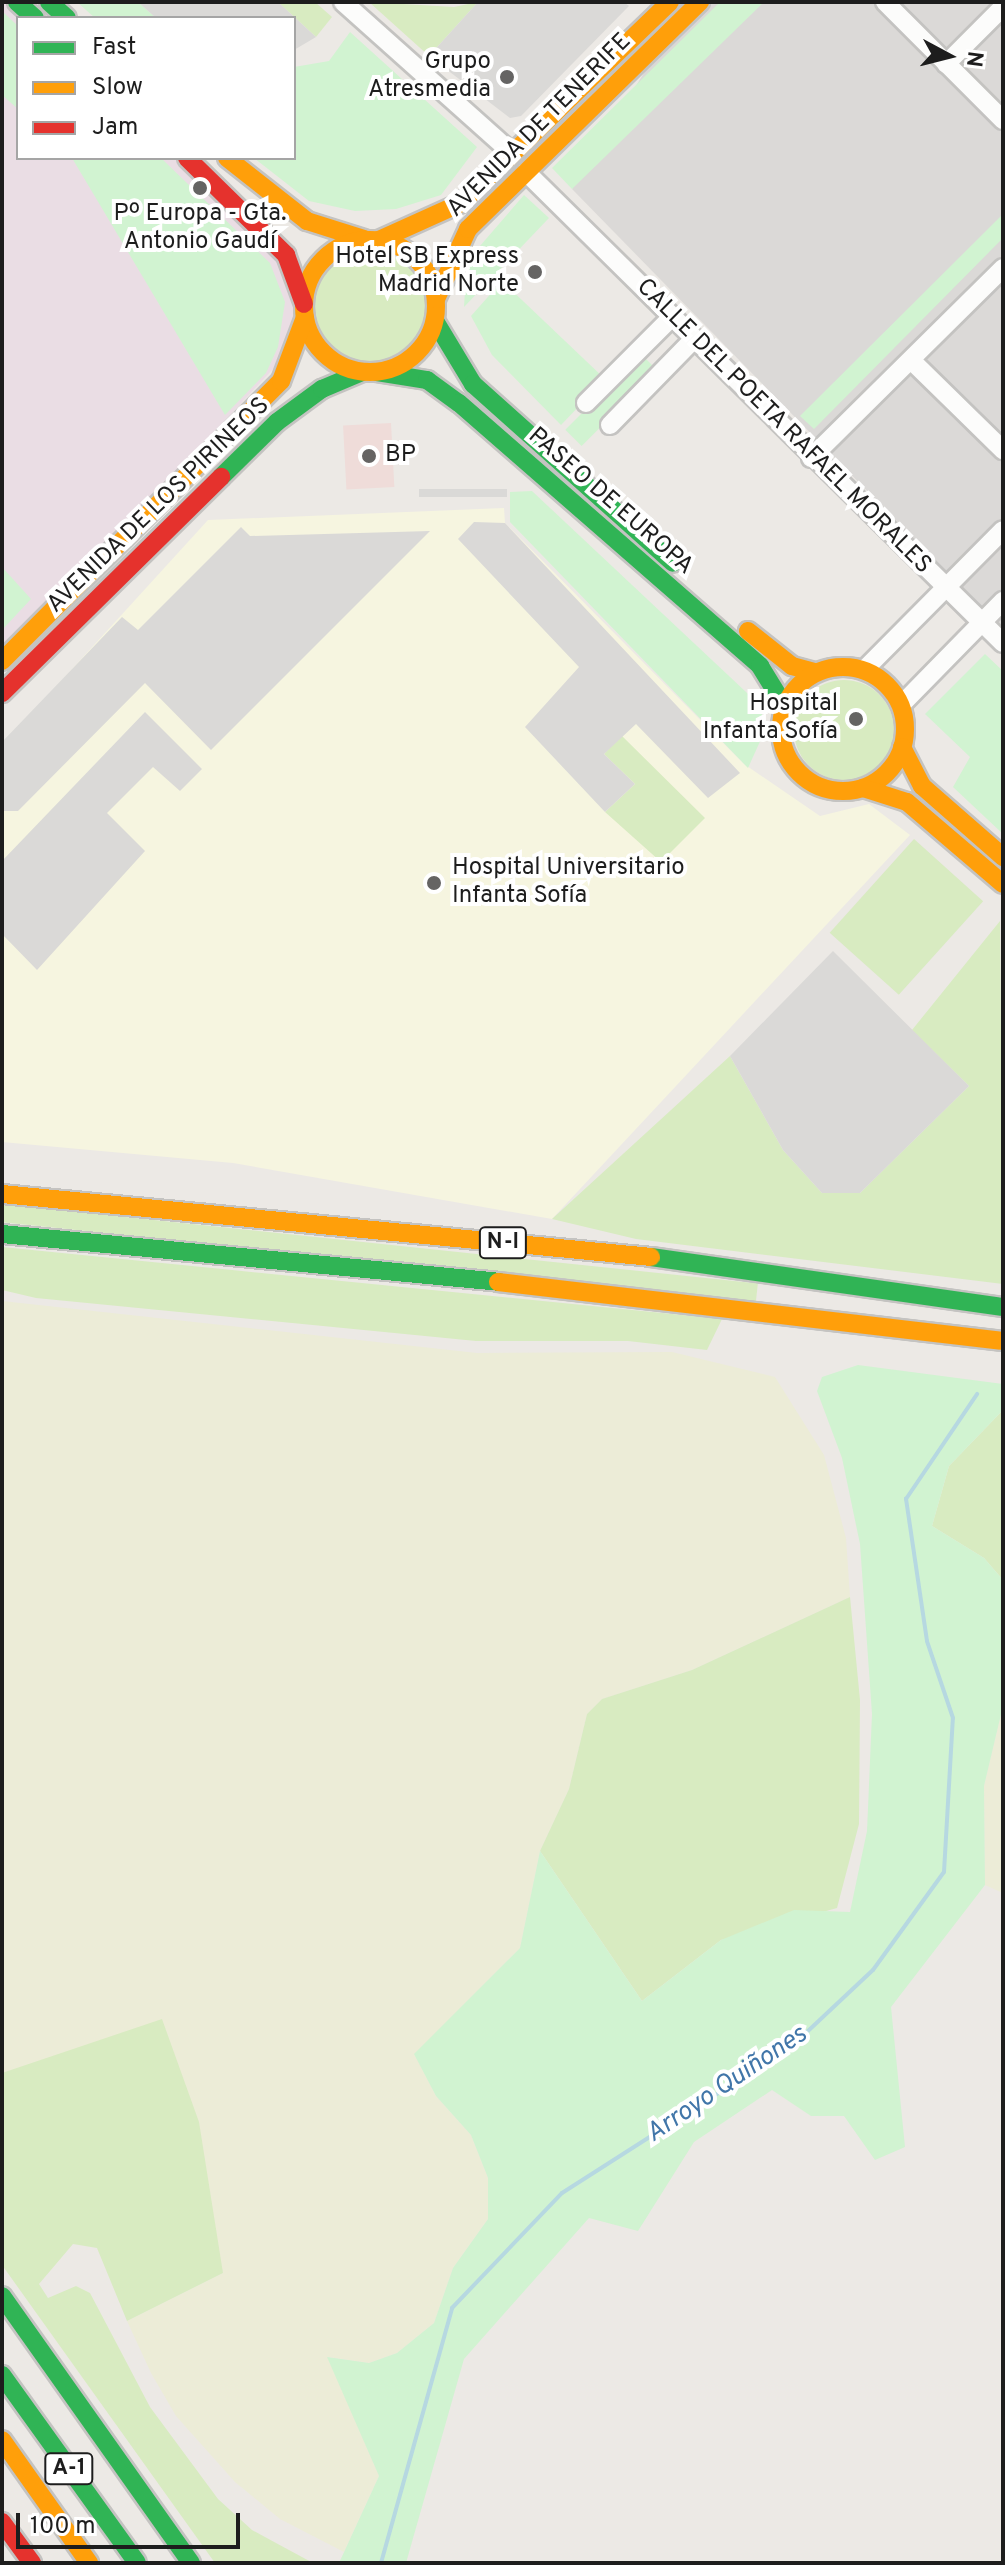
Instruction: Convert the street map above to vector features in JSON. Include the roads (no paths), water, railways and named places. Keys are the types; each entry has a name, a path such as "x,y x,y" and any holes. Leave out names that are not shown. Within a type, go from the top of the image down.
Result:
{"main road":[{"path":"17,2 33,16"},
{"path":"49,2 65,16"},
{"name":"AVENIDA DE TENERIFE","path":"372,240 461,203 670,2"},
{"name":"AVENIDA DE TENERIFE","path":"436,299 468,229 700,2"},
{"path":"189,160 286,255 304,311 324,354 370,372 414,355 435,321 436,299 418,259 293,213 229,160"},
{"path":"304,311 307,285 329,254 372,240"},
{"name":"AVENIDA DE LOS PIRINEOS","path":"2,661 281,381 304,311"},
{"name":"PASEO DE EUROPA","path":"435,321 473,384 773,653 814,672"},
{"name":"AVENIDA DE LOS PIRINEOS","path":"2,693 277,422 370,372"},
{"name":"PASEO DE EUROPA","path":"370,372 427,380 459,403 760,666 784,705"},
{"path":"1003,857 922,786 902,747 901,705 884,681 864,670 814,672 784,705 784,753 795,770 815,788 863,788 907,802 1003,884"},
{"path":"863,788 902,747"},
{"name":"N-I","path":"2,1194 658,1258 1003,1307"},
{"name":"N-I","path":"2,1234 653,1297 1003,1341"},
{"path":"2,2296 191,2563"},
{"name":"A-1","path":"2,2375 137,2563"},
{"name":"A-1","path":"2,2440 89,2563"},
{"path":"2,2522 32,2563"}],"street":[{"path":"343,2 512,153"},
{"path":"885,2 1003,120"},
{"path":"946,64 1003,7"},
{"name":"CALLE DEL POETA RAFAEL MORALES","path":"526,172 811,458 1003,643"},
{"path":"811,458 1003,268"},
{"path":"586,403 672,317"},
{"path":"610,425 694,339"},
{"path":"911,360 1003,450"},
{"path":"864,670 1003,530"},
{"path":"901,705 1003,601"}],"waterway":[{"name":"Arroyo Quiñones","path":"381,2563 452,2308 562,2193 792,2046 873,1970 944,1872 953,1718 927,1641 906,1499 977,1394"}],"place":[{"name":"Grupo Atresmedia","path":"507,77"},
{"name":"Pº Europa - Gta. Antonio Gaudí","path":"200,188"},
{"name":"Hotel SB Express Madrid Norte","path":"535,272"},
{"name":"BP","path":"369,456"},
{"name":"Hospital Infanta Sofía","path":"856,719"},
{"name":"Hospital Universitario Infanta Sofía","path":"434,883"}]}
